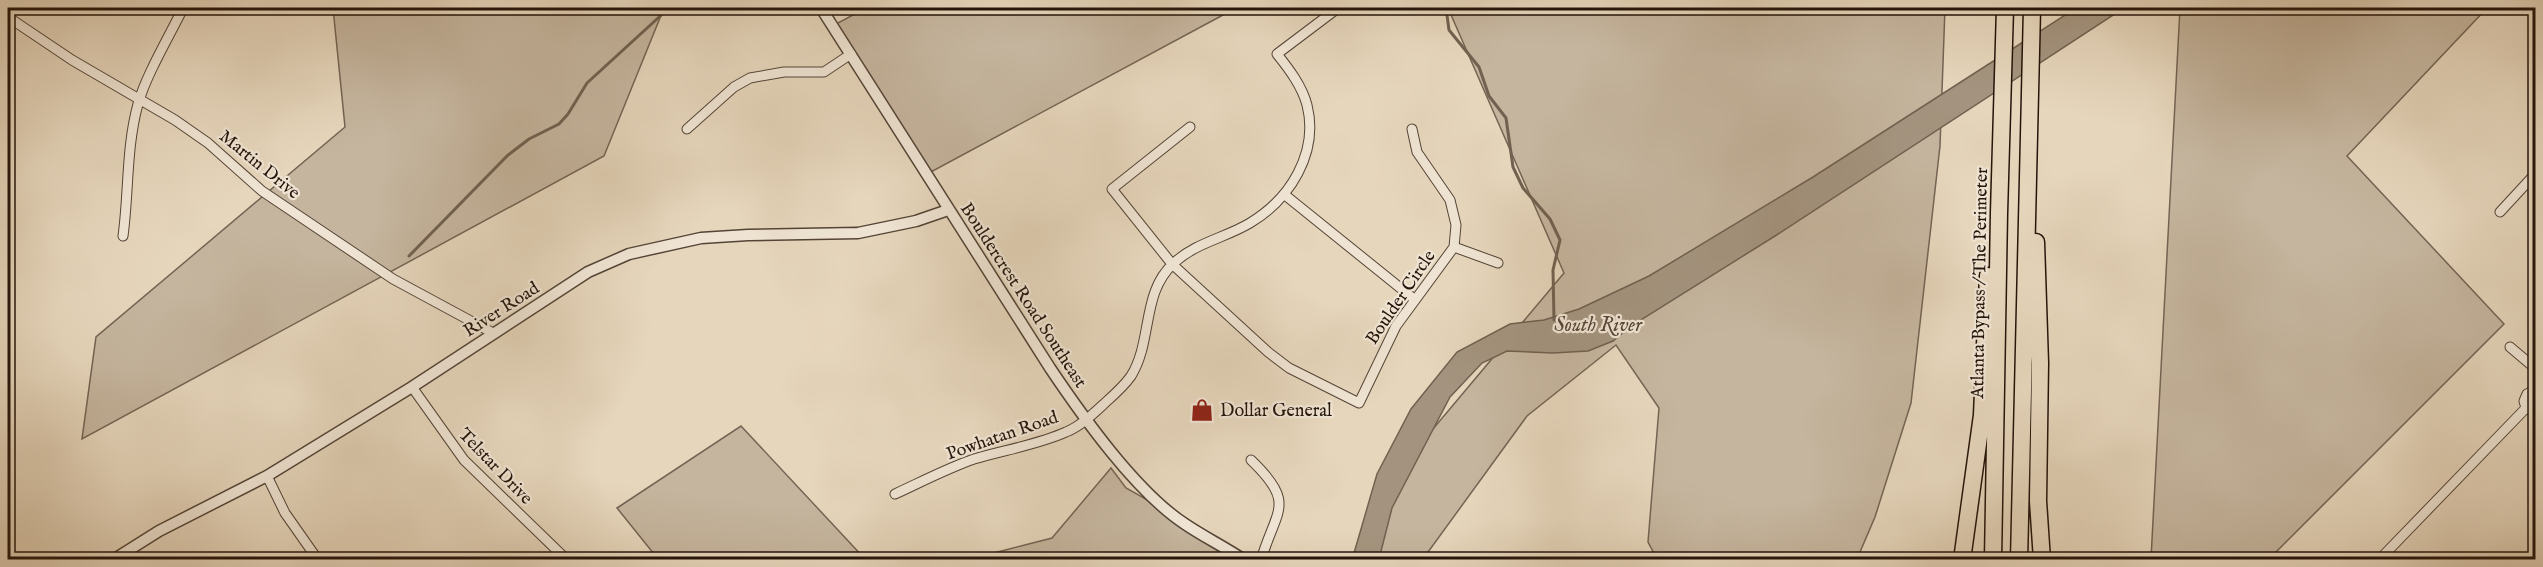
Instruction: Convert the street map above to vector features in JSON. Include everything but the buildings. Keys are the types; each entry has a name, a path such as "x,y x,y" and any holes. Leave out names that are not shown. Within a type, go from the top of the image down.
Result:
{"highway":[{"name":"Atlanta Bypass / The Perimeter","path":"1994,560 1999,213 2005,8"},
{"path":"2019,560 2032,9"},
{"path":"2030,88 2040,363 2038,501 2042,560"},
{"path":"1962,560 1981,425 1988,278 1999,213"}],"street":[{"path":"123,236 128,204 127,164 139,101 183,8"},
{"name":"Bouldercrest Road Southeast","path":"821,8 948,210 1085,420 1142,485 1184,524 1244,560"},
{"path":"1190,127 1112,189 1172,264 1188,251 1247,225 1272,209 1286,195 1302,163 1309,125 1307,105 1301,89 1277,54 1338,8"},
{"name":"Martin Drive","path":"8,17 139,101 175,120 208,143 262,191 393,279 493,333"},
{"path":"687,129 734,87 750,78 784,72 824,72 851,54"},
{"name":"Boulder Circle","path":"1172,264 1289,368 1359,403 1384,348 1414,299 1454,247 1456,225 1450,200 1417,152 1412,129"},
{"path":"2500,212 2535,173"},
{"path":"1286,195 1414,299"},
{"name":"River Road","path":"113,560 159,531 267,476 412,387 588,272 629,254 665,244 748,235 858,234 916,221 948,210"},
{"path":"1454,247 1498,263"},
{"name":"Powhatan Road","path":"895,494 971,460 1068,432 1085,420 1124,385 1132,374 1142,349 1151,303 1160,279 1172,264"},
{"path":"2510,347 2535,369"},
{"name":"Telstar Drive","path":"412,387 464,460 567,560"},
{"path":"2379,560 2531,411 2525,397 2535,389"},
{"path":"1251,460 1269,478 1280,494 1279,514 1261,560"},
{"path":"267,476 285,513 318,560"}],"shaded area":[{"path":"333,8 664,8 604,156 82,439 96,337 345,127"},
{"path":"866,8 1236,8 929,173 836,24"},
{"path":"1448,8 1945,8 1940,146 1911,403 1875,517 1857,559 1657,559 1648,542 1659,408 1616,345 1527,416 1423,559 1357,560 1375,498 1564,273"},
{"path":"2180,8 2487,8 2347,156 2504,324 2269,559 2151,559"},
{"path":"741,426 865,559 658,559 617,508"},
{"path":"1111,468 1126,488 1252,559 966,560 1052,538"}],"water":[{"name":"South River","path":"2076,8 2124,8 1775,236 1631,326 1613,341 1588,351 1553,353 1507,351 1482,363 1450,397 1392,508 1379,559 1352,560 1377,474 1411,409 1457,352 1510,324 1544,320 1579,309 1649,276 1813,177"}],"waterway":[{"path":"409,256 507,156 529,139 559,124 587,83 669,8"},
{"path":"1446,8 1449,30 1479,67 1489,96 1506,118 1513,167 1523,188 1550,219 1560,240 1553,270 1554,320"}],"place":[{"name":"Dollar General","path":"1202,410"}]}
